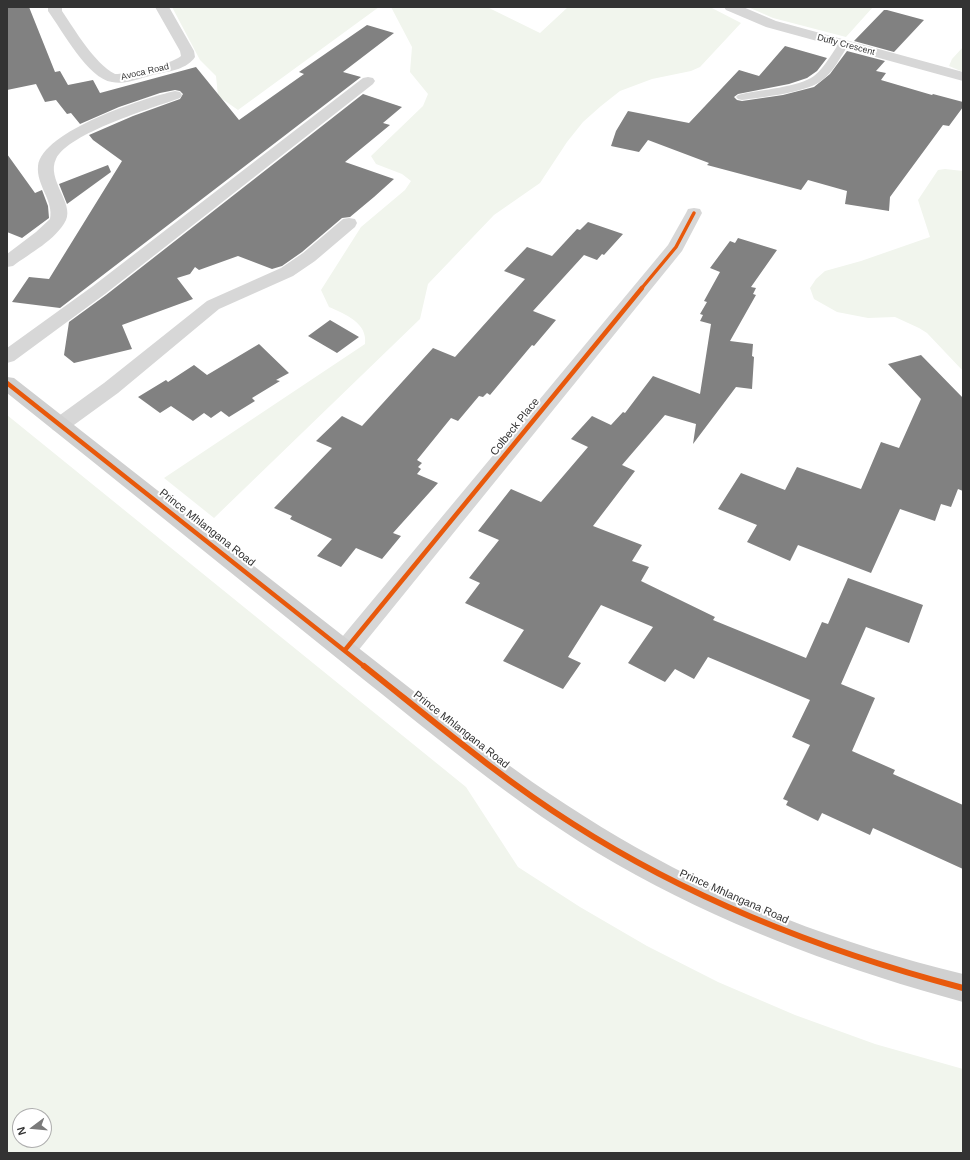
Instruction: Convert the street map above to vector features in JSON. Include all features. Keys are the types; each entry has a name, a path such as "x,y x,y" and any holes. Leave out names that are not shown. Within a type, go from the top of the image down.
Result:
{"street":[{"name":"Avoca Road","path":"55,7 55,11 80,47 106,75 115,78 168,67 180,63 188,57 187,50 162,7"},
{"name":"Duffy Crescent","path":"731,7 771,24 963,77"},
{"path":"7,357 98,290 368,81"},
{"path":"7,262 48,230 58,219 60,214 58,204 51,191 46,170 48,158 57,146 75,133 175,95"},
{"name":"Colbeck Place","path":"345,650 676,247 694,213"},
{"path":"60,425 111,388 213,305 287,272 309,257 349,223"},
{"name":"Prince Mhlangana Road","path":"7,383 490,766 544,805 603,843 662,875 737,912 811,941 888,967 963,988"}],"lane":[{"path":"742,97 804,84 816,80 823,74 844,44"}],"shaded area":[{"path":"172,7 379,7 238,110 218,96 216,76 200,60"},
{"path":"391,7 487,7 540,33 568,7 710,7 741,23 700,67 691,71 652,79 620,91 583,122 567,142 540,183 494,215 428,284 420,319 214,518 164,478 365,344 363,330 359,325 348,316 329,307 321,290 361,227 405,190 411,181 402,174 376,164 371,156 423,106 428,94 410,72 412,47"},
{"path":"748,7 873,7 846,37 773,18"},
{"path":"963,47 963,72 949,66 952,59"},
{"path":"945,169 963,171 963,371 927,333 919,328 895,317 868,318 837,312 814,299 810,288 816,279 825,271 861,261 930,237 918,200 938,170"},
{"path":"7,415 466,787 518,867 580,907 647,946 718,982 795,1015 875,1044 963,1069 963,1153 7,1153"}],"building":[{"path":"7,7 29,7 55,72 60,71 68,85 93,80 100,93 196,67 239,120 304,74 299,72 367,25 394,33 343,72 361,77 60,308 12,302 29,277 49,279 122,161 93,140 89,135 133,116 180,99 183,94 180,91 175,90 160,93 119,107 80,124 71,113 67,114 56,100 45,102 36,84 7,90"},
{"path":"884,10 924,20 894,52 854,41"},
{"path":"785,46 827,58 817,71 807,78 789,84 738,94 734,97 737,100 742,101 783,95 814,87 830,74 847,51 885,61 876,71 886,73 881,80 932,95 963,102 963,107 949,126 943,125 890,197 889,211 845,204 847,191 808,180 801,190 707,165 709,163 648,140 639,152 611,146 616,131 628,111 689,123 739,70 759,76"},
{"path":"363,94 402,107 383,123 390,125 345,162 394,179 374,197 350,217 342,218 302,252 282,266 272,269 238,256 199,270 195,267 190,274 177,278 193,299 122,325 132,349 74,363 64,355 69,322 106,295"},
{"path":"7,154 35,193 42,190 48,206 49,218 22,238 7,232"},
{"path":"108,165 111,172 67,204 59,184"},
{"path":"588,222 623,234 604,255 602,254 597,260 584,255 533,311 556,320 534,346 532,345 490,395 487,393 483,397 479,396 458,421 451,418 417,460 422,463 418,467 421,469 417,474 438,483 393,533 401,536 382,559 356,548 341,567 317,556 332,539 290,519 292,516 274,508 332,448 316,441 342,416 362,426 433,348 455,357 525,279 504,271 527,247 552,256 577,229 580,230"},
{"path":"738,238 777,250 751,287 756,288 753,294 756,295 730,341 753,344 752,356 754,357 752,389 736,387 693,444 696,424 665,415 622,465 635,471 593,526 642,545 632,561 649,567 641,581 715,617 713,620 806,658 822,622 828,624 848,578 923,605 909,643 866,627 841,684 875,698 852,751 895,770 893,774 963,805 963,869 873,828 870,835 822,813 818,821 786,805 788,801 783,799 810,745 792,737 810,700 708,657 694,679 675,669 665,682 628,663 653,627 601,605 568,657 581,663 563,689 503,661 524,630 465,603 480,583 469,578 499,540 478,531 511,489 541,502 588,447 571,439 592,416 611,425 623,412 625,413 653,376 700,394 711,324 700,321 703,315 700,314 707,302 704,301 720,272 710,268 730,241 735,243"},
{"path":"330,320 359,337 337,353 308,336"},
{"path":"259,344 289,373 276,380 280,381 252,398 255,401 229,417 221,411 211,418 204,413 193,421 171,406 160,413 138,397 166,380 168,382 194,365 207,375"},
{"path":"921,355 963,398 963,491 958,489 951,507 941,504 935,521 900,509 871,573 798,545 790,561 747,542 757,525 718,509 741,473 785,490 797,467 861,489 881,442 899,448 921,399 888,364"}],"cycle path":[{"path":"345,650 676,247 694,213"},
{"path":"7,383 490,766 573,824 644,866 688,889 777,928 869,962 963,988"}]}
